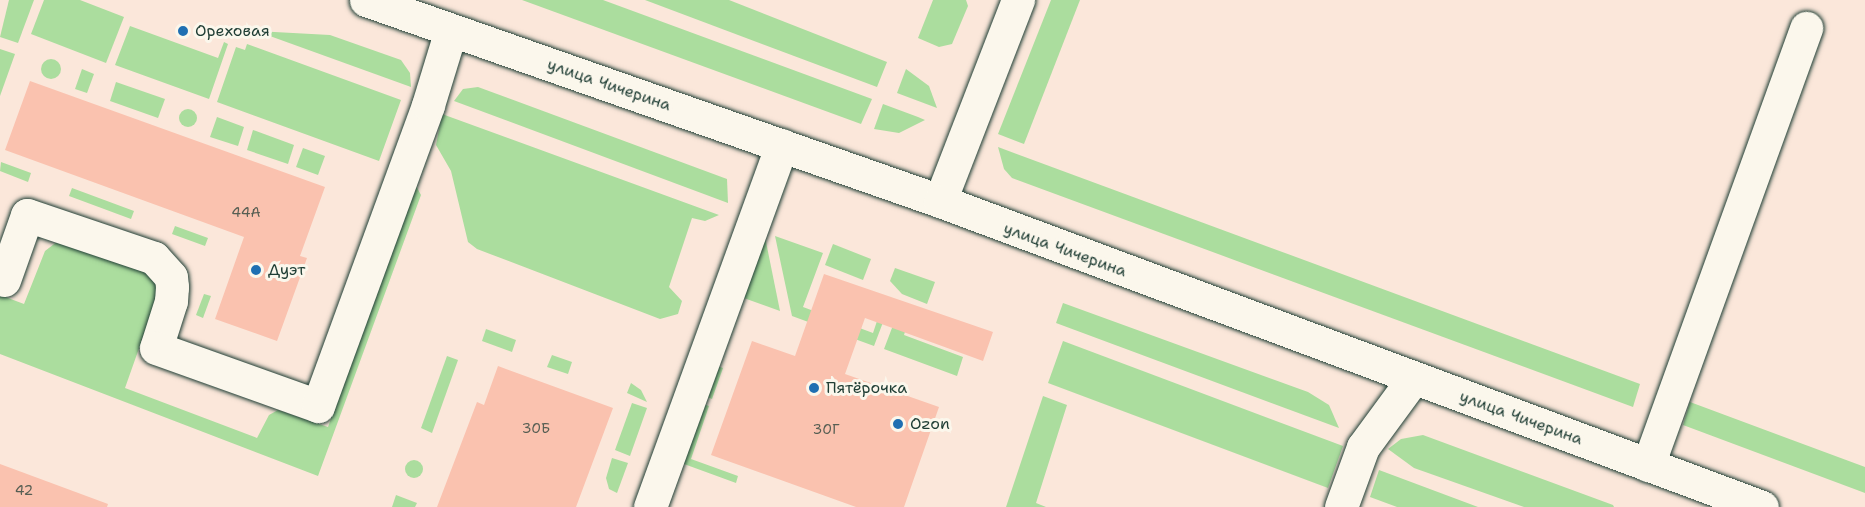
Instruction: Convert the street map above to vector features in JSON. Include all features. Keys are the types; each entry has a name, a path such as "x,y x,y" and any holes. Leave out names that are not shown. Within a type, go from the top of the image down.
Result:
{"main road":[{"name":"улица Чичерина","path":"366,0 940,201 1762,507"},
{"path":"940,201 1018,0"},
{"path":"1648,465 1806,28"},
{"path":"4,280 27,215 154,258 171,277 172,287 171,301 156,348 318,406 428,105 451,30"},
{"path":"650,507 782,145"},
{"path":"1341,507 1363,447 1413,379"}],"green space":[{"path":"9,0 34,0 18,43 0,37"},
{"path":"44,0 80,0 124,17 106,63 31,34"},
{"path":"522,0 603,0 872,99 861,124"},
{"path":"645,0 729,0 887,62 877,87"},
{"path":"933,0 966,0 968,6 952,44 939,47 918,38"},
{"path":"1051,0 1080,0 1024,144 998,134"},
{"path":"130,26 218,58 224,42 228,44 209,99 115,65"},
{"path":"256,31 330,35 401,60 410,73 411,87"},
{"path":"247,44 401,100 379,161 217,102 236,47 245,50"},
{"path":"0,49 15,54 0,96"},
{"path":"51,59 58,62 61,69 58,76 51,79 44,76 41,69 44,62"},
{"path":"82,69 94,74 87,93 75,89"},
{"path":"906,69 929,86 937,108 897,93"},
{"path":"116,82 165,99 158,118 110,101"},
{"path":"478,87 727,179 728,203 454,101 463,89"},
{"path":"883,104 925,120 899,133 874,129"},
{"path":"188,109 196,114 197,118 192,126 188,127 180,122 179,118 184,110"},
{"path":"442,114 719,215 705,221 692,218 669,287 682,301 678,314 660,319 477,249 468,242 451,171 436,145"},
{"path":"217,117 244,127 238,146 210,137"},
{"path":"253,130 294,145 288,164 247,150"},
{"path":"998,147 1640,384 1633,407 1012,178 1004,169"},
{"path":"303,148 325,156 318,175 296,167"},
{"path":"1,162 31,173 28,182 0,171"},
{"path":"415,184 421,195 318,476 0,354 0,295 24,304 45,251 58,241 145,267 160,289 125,388 257,438 269,415 278,410 328,427"},
{"path":"72,188 134,211 131,219 69,196"},
{"path":"175,226 208,238 205,246 172,234"},
{"path":"764,232 780,311 741,297"},
{"path":"775,236 823,253 803,307 873,333 879,315 885,317 874,346 792,316"},
{"path":"833,244 871,259 863,280 825,265"},
{"path":"895,268 935,282 927,304 902,294 890,281"},
{"path":"204,294 211,296 203,318 196,315"},
{"path":"1063,303 1308,392 1329,405 1339,428 1056,323"},
{"path":"895,320 907,325 904,335 963,357 957,376 884,349"},
{"path":"486,329 516,340 512,352 482,341"},
{"path":"1063,341 1343,446 1328,488 1048,383"},
{"path":"552,355 572,362 568,374 547,367"},
{"path":"447,356 458,360 432,433 421,428"},
{"path":"708,363 723,368 712,399 698,393"},
{"path":"631,383 641,390 647,402 627,393"},
{"path":"1043,396 1067,405 1036,503 1046,507 1006,507"},
{"path":"695,401 709,406 691,459 738,476 736,483 684,464"},
{"path":"1690,402 1865,467 1865,493 1683,425"},
{"path":"632,403 647,408 630,456 615,450"},
{"path":"1423,435 1614,507 1524,507 1414,468 1388,449 1401,439"},
{"path":"612,458 628,463 617,493 609,489 606,478"},
{"path":"414,460 420,463 423,469 420,475 414,478 408,475 405,469 408,463"},
{"path":"1379,470 1478,507 1397,507 1370,497"},
{"path":"396,495 417,503 415,507 392,507"}],"building":[{"path":"30,81 325,187 300,256 307,258 277,341 215,319 244,237 5,150"},
{"path":"824,274 993,332 983,361 865,318 845,374 939,407 904,507 856,507 711,455 752,341 795,356"},
{"path":"498,366 613,408 576,507 437,507 477,402 484,405"},
{"path":"0,464 108,504 107,507 0,507"}],"place":[{"name":"Ореховая","path":"183,31"},
{"name":"Дуэт","path":"256,270"},
{"name":"Пятёрочка","path":"814,388"},
{"name":"Ozon","path":"898,424"}]}
